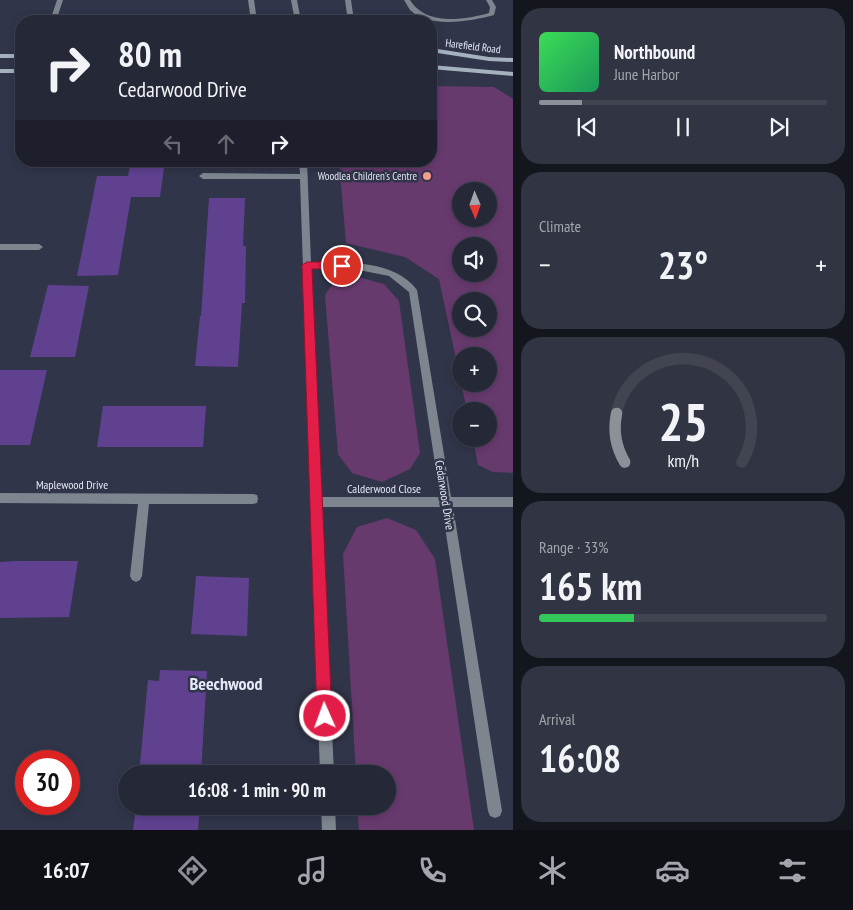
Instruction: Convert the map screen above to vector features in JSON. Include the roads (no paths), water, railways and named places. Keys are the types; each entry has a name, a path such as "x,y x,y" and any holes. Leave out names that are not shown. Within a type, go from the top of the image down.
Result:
{"street":[{"path":"55,15 60,0"},
{"path":"251,0 253,15"},
{"path":"294,0 297,15"},
{"path":"348,0 350,15"},
{"path":"407,0 409,7 420,15"},
{"path":"437,19 464,19 492,14 493,7 490,0"},
{"name":"Harefield Road","path":"437,51 489,59 513,60"},
{"path":"0,56 15,56"},
{"name":"Harefield Road","path":"437,68 513,74"},
{"path":"0,71 15,71"},
{"path":"303,167 327,765"},
{"path":"203,176 303,177"},
{"path":"0,247 39,248"},
{"name":"Cedarwood Drive","path":"307,265 354,266 391,273 413,290 495,812"},
{"name":"Maplewood Drive","path":"0,498 253,499"},
{"path":"136,576 144,498"},
{"name":"Calderwood Close","path":"316,502 513,502"},
{"path":"328,815 329,830"}],"place":[{"name":"Woodlea Children's Centre","path":"427,176"}],"district":[{"name":"Beechwood","path":"226,683"}]}
